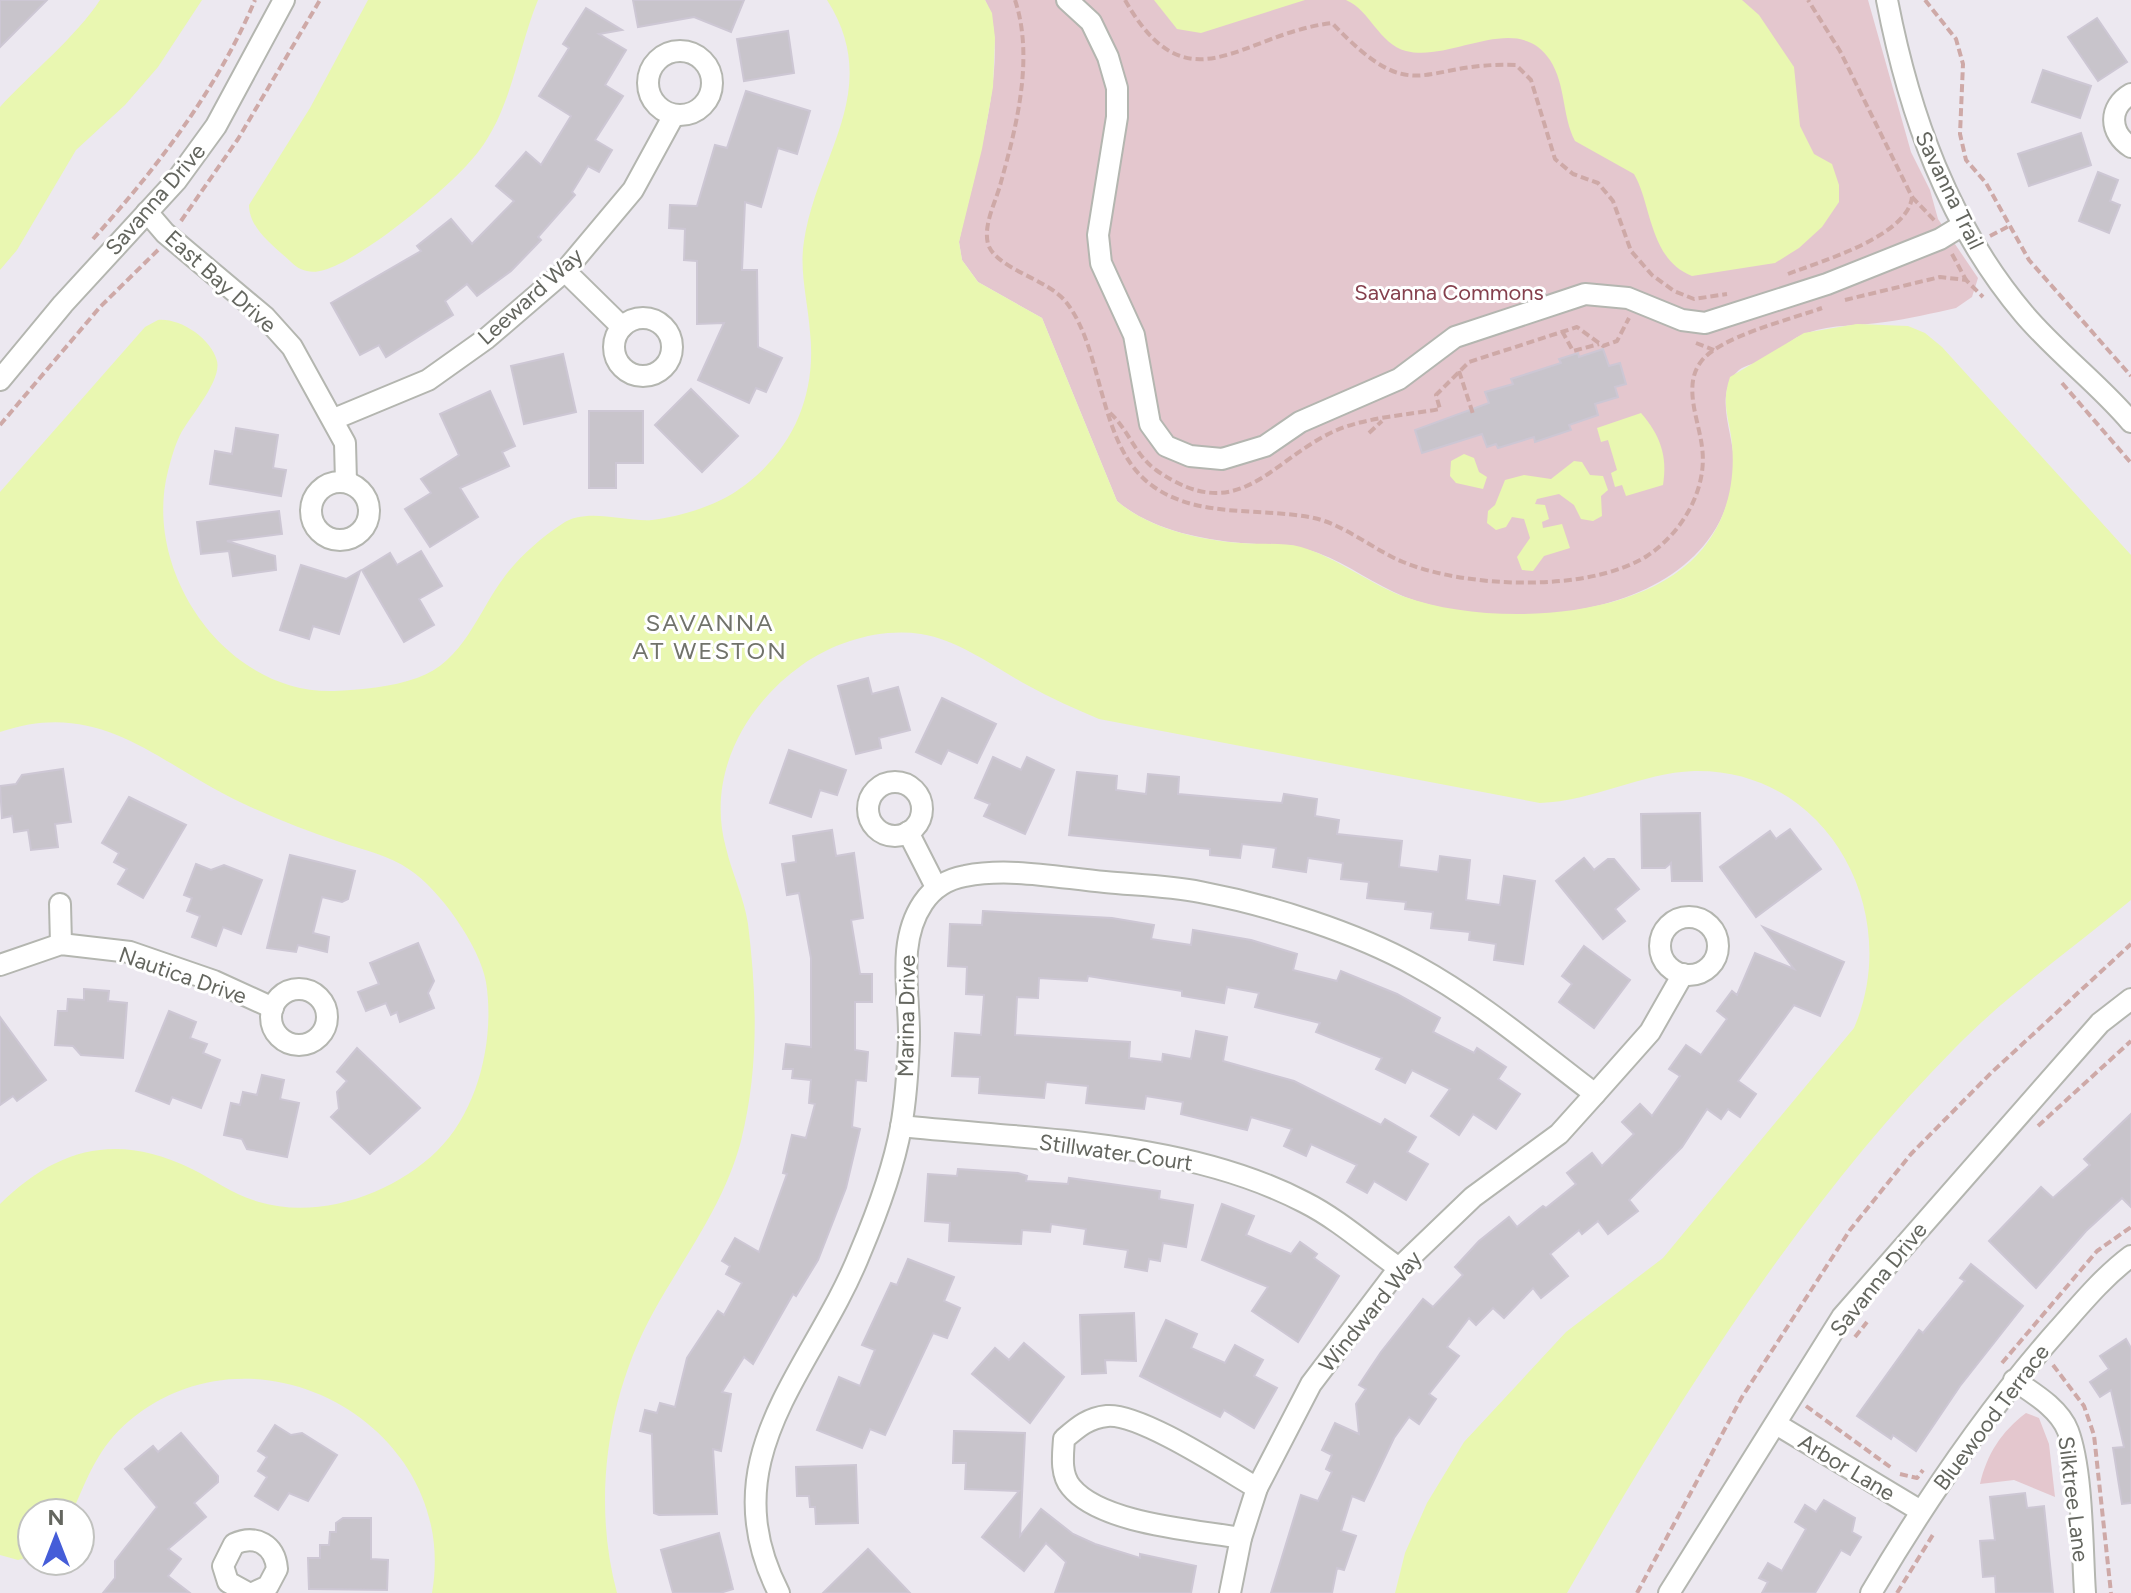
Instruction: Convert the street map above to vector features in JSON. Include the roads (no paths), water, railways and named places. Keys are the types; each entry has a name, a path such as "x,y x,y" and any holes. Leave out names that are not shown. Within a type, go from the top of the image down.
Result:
{"street":[{"name":"Savanna Drive","path":"0,380 63,304 176,181 216,126 284,0"},
{"path":"1067,0 1091,22 1108,57 1117,88 1117,117 1098,235 1101,263 1134,335 1150,424 1166,446 1190,456 1222,459 1265,446 1300,422 1399,379 1455,337 1585,294 1628,298 1682,320 1705,323 1827,284 1940,239 1963,225"},
{"name":"Savanna Trail","path":"1887,0 1916,121 1963,225 2024,315 2131,422"},
{"path":"2131,94 2121,100 2113,116 2117,134 2131,147"},
{"name":"Leeward Way","path":"334,419 428,380 487,338 565,271 633,190 674,115"},
{"name":"East Bay Drive","path":"147,212 165,233 265,317 292,347 345,443 346,482"},
{"path":"565,271 622,327"},
{"path":"908,832 936,887 964,876 1012,873 1199,892 1315,924 1414,965 1486,1011 1595,1094"},
{"name":"Marina Drive","path":"779,1593 767,1569 753,1514 762,1451 787,1390 854,1269 882,1200 901,1126 909,1039 907,953 912,924 936,887"},
{"path":"60,904 61,944"},
{"name":"Nautica Drive","path":"0,965 61,944 130,952 214,981 273,1008"},
{"name":"Windward Way","path":"1230,1593 1241,1538 1257,1488 1311,1384 1399,1268 1473,1197 1559,1134 1650,1032 1683,974"},
{"name":"Savanna Drive","path":"1669,1593 1842,1317 2100,1023 2131,999"},
{"name":"Stillwater Court","path":"901,1126 1159,1154 1236,1172 1306,1202 1399,1268"},
{"name":"Bluewood Terrace","path":"1871,1593 1919,1510 2006,1373 2109,1273 2131,1256"},
{"name":"Silktree Lane","path":"2006,1373 2048,1404 2068,1430 2085,1593"},
{"path":"1241,1538 1133,1519 1094,1504 1070,1486 1063,1465 1064,1439 1084,1422 1110,1415 1150,1427 1257,1488"},
{"name":"Arbor Lane","path":"1776,1424 1919,1510"}],"district":[{"name":"SAVANNA AT WESTON","path":"710,637"}],"park label":[{"name":"Savanna Commons","path":"1449,292"}]}
